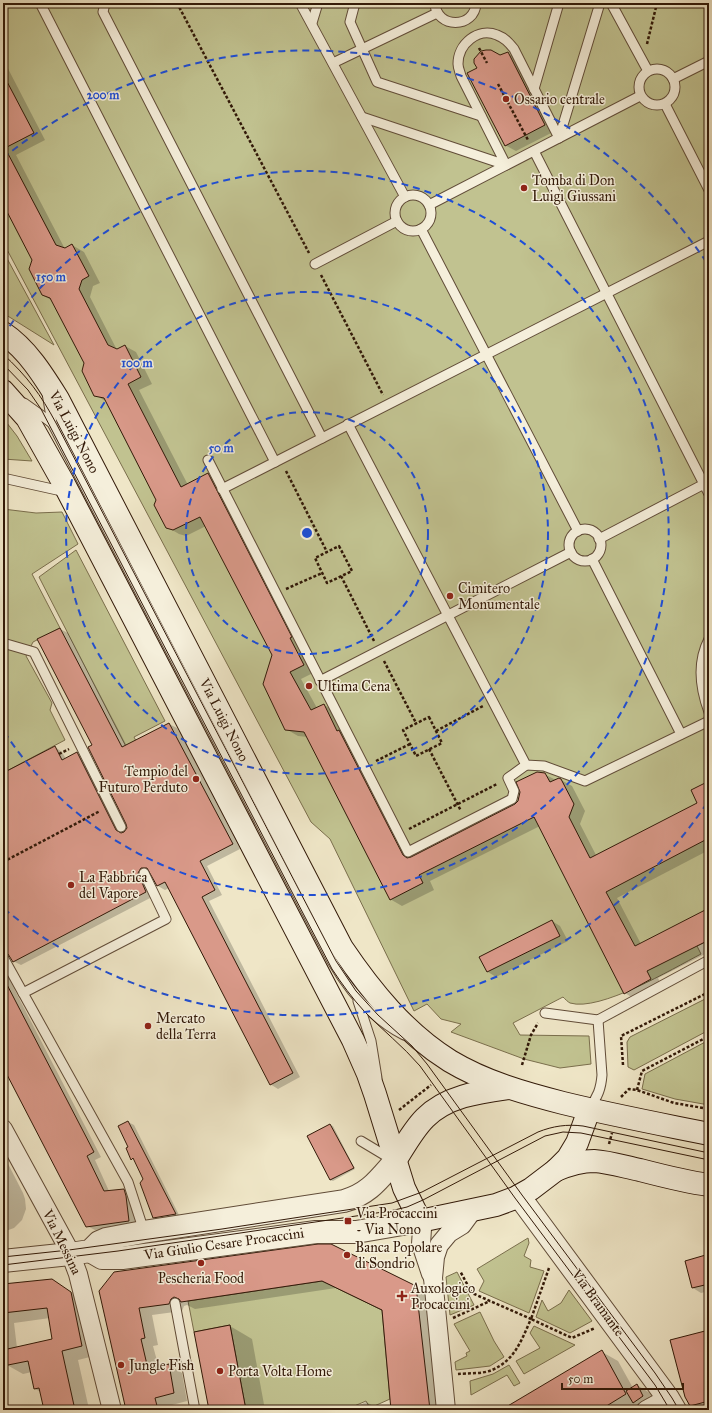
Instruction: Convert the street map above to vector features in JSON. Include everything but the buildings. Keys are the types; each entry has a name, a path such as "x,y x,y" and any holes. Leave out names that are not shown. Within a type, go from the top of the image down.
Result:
{"main road":[{"name":"Via Luigi Nono","path":"3,333 26,353 43,374 58,399 342,948 377,996 403,1023 430,1047 450,1061 509,1088 589,1110 709,1134"},
{"path":"3,390 32,427 68,492 353,1040 386,1110 395,1161 408,1198 420,1221"},
{"name":"Via Giulio Cesare Procaccini","path":"80,1253 99,1242 131,1234 351,1199 363,1194 373,1186 395,1161 424,1120 438,1108 468,1095 509,1088"},
{"path":"556,1170 572,1152 589,1110"},
{"path":"556,1170 567,1165 580,1162 604,1162 676,1179 709,1185"},
{"name":"Via Giulio Cesare Procaccini","path":"3,1261 80,1253 102,1258 167,1257 316,1232 360,1231 420,1221 496,1205 519,1196 539,1184 556,1170"},
{"name":"Via Bramante","path":"519,1196 672,1404"}],"street":[{"name":"Via Messina","path":"3,1129 80,1253 79,1278 112,1410"},
{"path":"446,1410 433,1278 435,1257 439,1245 449,1233 462,1225 473,1210"},
{"path":"420,1221 422,1230 421,1244 433,1278"},
{"path":"646,1410 672,1404"}],"lane":[{"path":"40,3 277,461"},
{"path":"105,3 103,12 322,438"},
{"path":"300,3 405,197"},
{"path":"312,23 318,3"},
{"path":"355,3 350,22 377,82 481,116"},
{"path":"435,3 437,13 441,18 485,33 497,34 507,40 514,49 559,138"},
{"path":"476,3 471,17 470,28 465,44 459,53 458,65 461,76 506,165"},
{"path":"534,89 559,3"},
{"path":"559,138 600,3"},
{"path":"614,4 648,71"},
{"path":"333,63 437,13"},
{"path":"673,79 709,61"},
{"path":"660,70 670,75 673,79 673,96 665,104 654,106 640,96 640,79 648,71 660,70"},
{"path":"429,205 640,96"},
{"path":"665,104 709,190"},
{"path":"362,117 506,165"},
{"path":"534,151 606,293 706,482 709,494"},
{"path":"416,195 421,197 429,205 431,216 426,226 421,229 410,231 405,229 397,221 395,210 400,200 405,197 416,195"},
{"path":"315,264 397,221"},
{"path":"421,229 578,531"},
{"path":"222,489 709,241"},
{"path":"43,374 52,423 323,945 339,973 357,998 378,1019 403,1035 430,1047"},
{"path":"3,390 52,423"},
{"path":"348,424 526,765"},
{"path":"208,460 408,852 512,799 514,791 508,778 526,765 544,766 585,781 709,721"},
{"path":"3,478 68,492"},
{"path":"599,538 706,482"},
{"path":"588,530 599,538 601,548 599,553 592,560 582,561 574,556 569,547 571,538 578,531 588,530"},
{"path":"320,681 571,552"},
{"path":"592,560 681,734"},
{"path":"709,639 700,673 703,697 709,712"},
{"path":"3,642 34,652 121,827"},
{"path":"23,992 166,919 144,873"},
{"path":"3,957 128,1182 141,1222"},
{"path":"545,1013 598,1020 709,960"},
{"path":"357,998 368,1028 386,1110"},
{"path":"589,1110 598,1094 602,1082 598,1020"},
{"path":"361,1141 395,1161"},
{"path":"175,1303 195,1410"}],"path":[{"path":"177,3 388,404"},
{"path":"643,62 658,3"},
{"path":"481,51 487,63"},
{"path":"498,84 525,135"},
{"path":"277,461 326,552"},
{"path":"339,546 352,571 327,583 322,573 315,558 339,546"},
{"path":"276,594 322,573"},
{"path":"341,576 416,723"},
{"path":"436,731 492,702"},
{"path":"429,717 442,743 416,756 403,730 416,723 429,717"},
{"path":"365,767 410,744"},
{"path":"429,749 467,822"},
{"path":"399,834 508,778"},
{"path":"3,862 111,805"},
{"path":"623,1065 621,1036 709,992"},
{"path":"522,1065 530,1035 545,1013"},
{"path":"637,1090 642,1071 709,1036"},
{"path":"386,1110 431,1085"},
{"path":"629,1089 637,1090 674,1103 709,1109"},
{"path":"453,1374 492,1370 511,1358 531,1319 550,1264"},
{"path":"460,1270 472,1292 572,1338 596,1327"},
{"path":"450,1319 490,1301"}],"green space":[{"name":"Cimitero Monumentale","path":"3,3 709,3 709,944 707,941 697,946 701,954 636,988 599,1001 583,1004 570,1003 563,997 513,1023 520,1035 589,1036 591,1064 560,1068 524,1059 451,1032 461,1024 441,1019 427,1004 414,1011 330,839 311,822 3,242"},
{"path":"3,251 54,345 3,313"},
{"path":"3,418 17,436 32,461 3,459"},
{"path":"3,509 36,513 62,512 78,544 32,574 60,628 33,642 26,656 52,703 50,710 65,740 3,773"},
{"path":"76,550 165,721 134,737 166,800 156,805 39,577"},
{"path":"709,997 709,1030 634,1070 628,1067 627,1042 630,1037"},
{"path":"709,1040 709,1105 675,1099 642,1089 645,1074"},
{"path":"528,1238 529,1243 524,1256 531,1260 530,1267 544,1271 529,1313 479,1291 484,1281 477,1269"},
{"path":"457,1272 474,1305 450,1315 446,1277"},
{"path":"322,1281 382,1310 390,1399 370,1408 366,1401 345,1410 246,1410 230,1325 194,1332 188,1301"},
{"path":"569,1290 592,1321 570,1333 536,1317 542,1300 548,1311 561,1303"},
{"path":"480,1312 494,1341 504,1357 490,1366 456,1370 455,1362 467,1356 466,1353 470,1351 454,1324"},
{"path":"534,1326 575,1345 524,1374 516,1361 540,1348 530,1333"},
{"path":"509,1365 520,1383 514,1386 507,1375 471,1395 470,1381 493,1374"}],"tram line":[{"path":"3,354 33,386 56,423 336,961 356,991 378,1015 412,1046 427,1064 522,1195 655,1373 679,1410"},
{"path":"3,364 28,390 41,409 332,969 347,991 364,1011 420,1066 515,1198 655,1385 670,1410"},
{"path":"3,1257 69,1250 222,1229 392,1203 422,1192 538,1132 560,1126 583,1126 709,1153"},
{"path":"3,1265 118,1251 390,1211 407,1207 545,1136 563,1132 581,1133 709,1160"}],"place":[{"name":"Ossario centrale","path":"506,99"},
{"name":"Tomba di Don Luigi Giussani","path":"524,188"},
{"name":"Cimitero Monumentale","path":"450,596"},
{"name":"Ultima Cena","path":"309,686"},
{"name":"Tempio del Futuro Perduto","path":"196,779"},
{"name":"La Fabbrica del Vapore","path":"71,885"},
{"name":"Mercato della Terra","path":"148,1026"},
{"name":"Via Procaccini - Via Nono","path":"348,1221"},
{"name":"Banca Popolare di Sondrio","path":"347,1255"},
{"name":"Pescheria Food","path":"201,1263"},
{"name":"Auxologico Procaccini","path":"402,1296"},
{"name":"Jungle Fish","path":"121,1365"},
{"name":"Porta Volta Home","path":"220,1371"}]}
